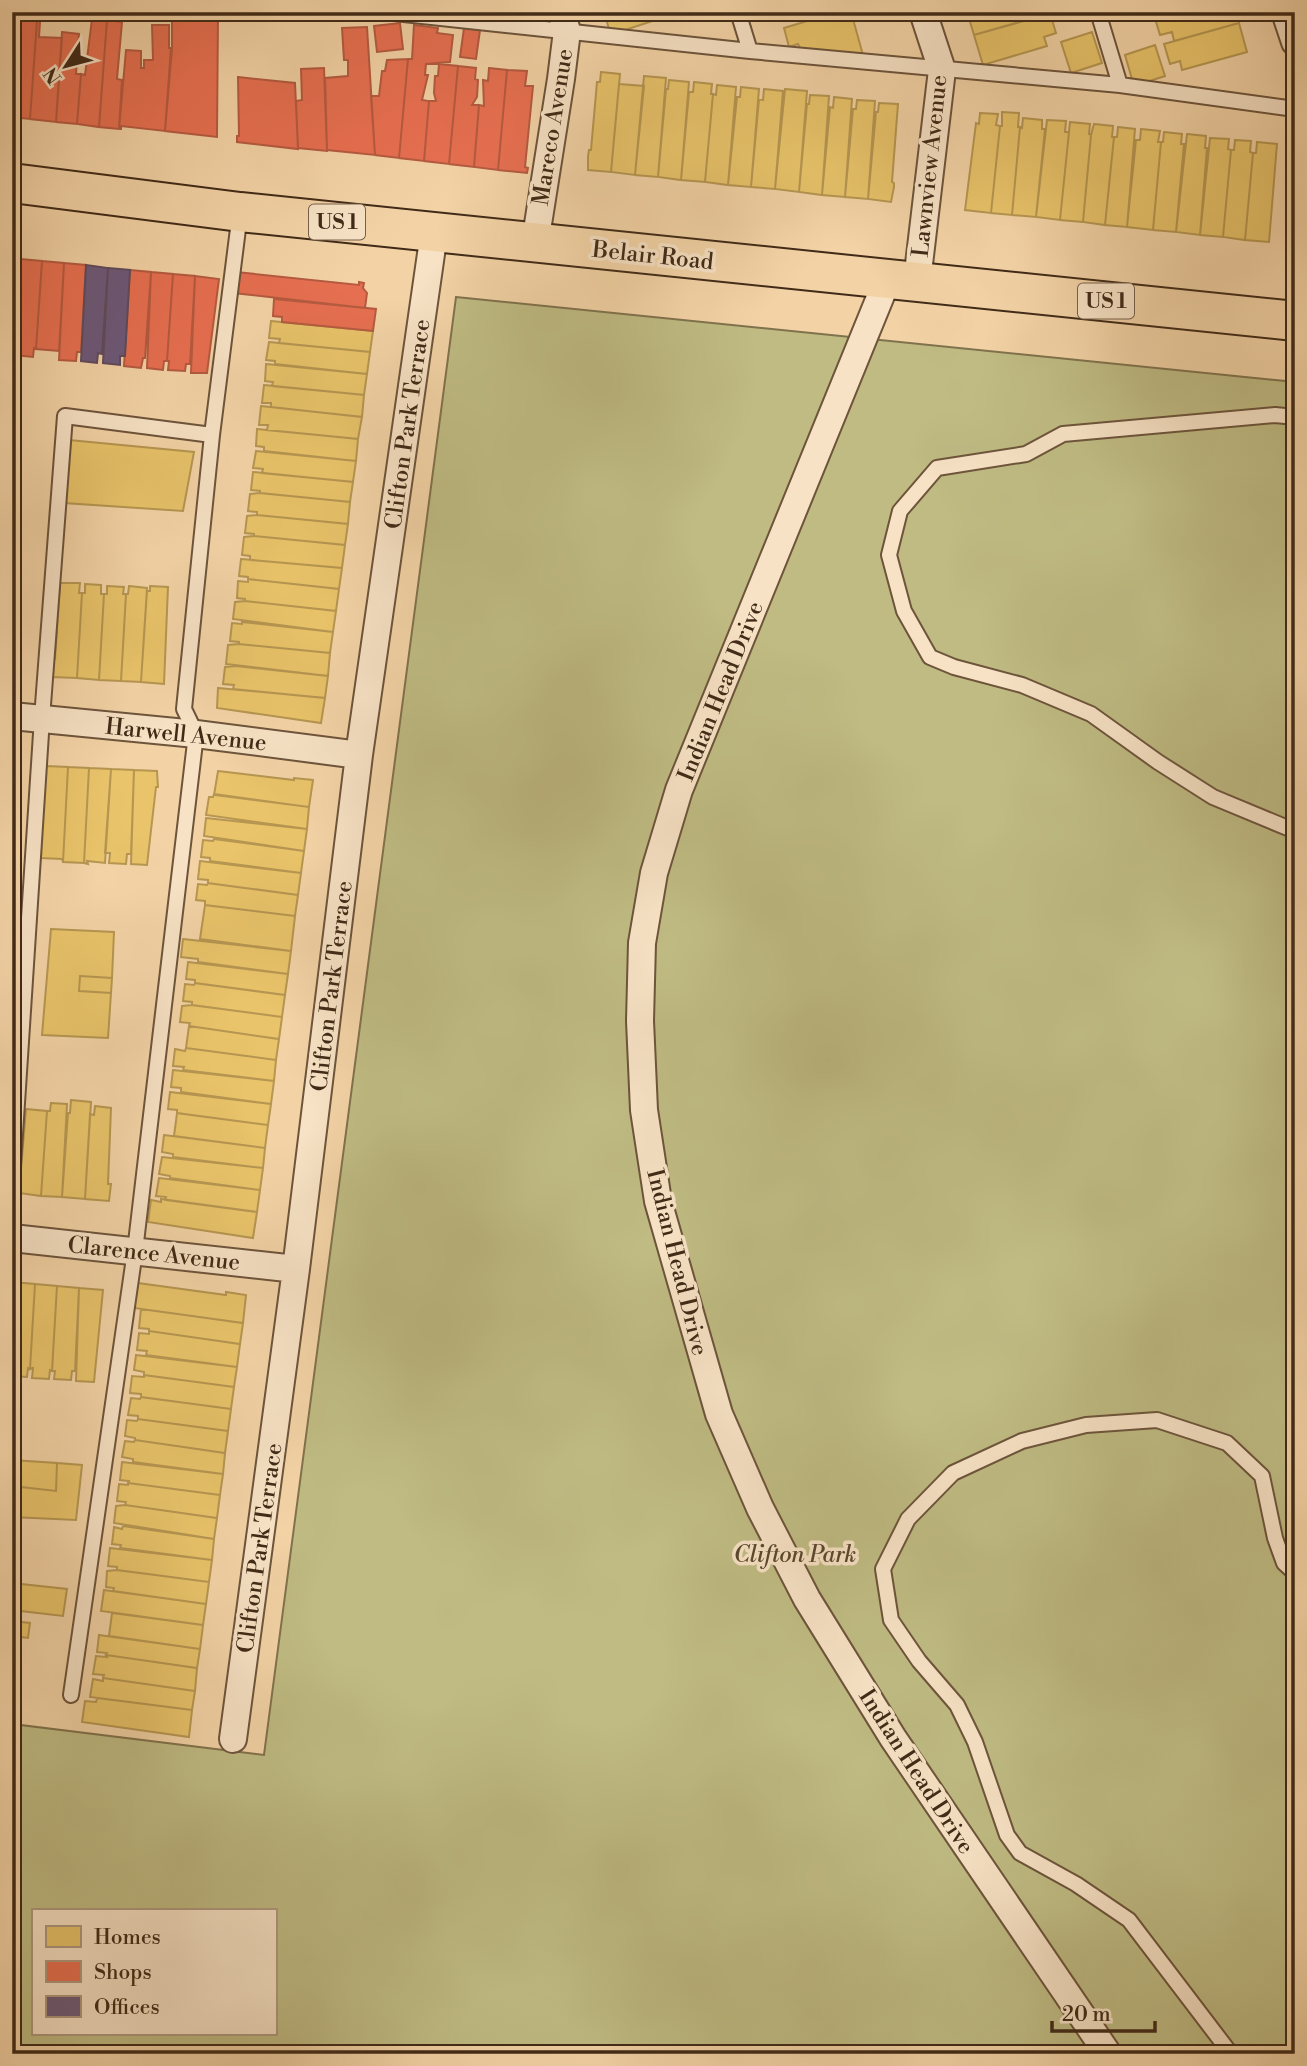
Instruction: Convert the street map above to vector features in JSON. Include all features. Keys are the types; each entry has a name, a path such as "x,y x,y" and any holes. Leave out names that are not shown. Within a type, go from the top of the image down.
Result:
{"main road":[{"name":"Belair Road","path":"12,183 434,233 1294,319"}],"street":[{"name":"Lawnview Avenue","path":"903,279 942,70 923,12"},
{"path":"1286,12 1295,41"},
{"name":"Mareco Avenue","path":"535,243 561,79 564,22"},
{"name":"Clifton Park Terrace","path":"233,1739 296,1269 359,755 434,233"},
{"name":"Indian Head Drive","path":"903,279 680,790 654,873 642,943 640,1021 644,1110 658,1201 684,1297 719,1414 760,1508 807,1599 893,1738 1108,2054"},
{"name":"Harwell Avenue","path":"12,716 196,734 359,755"},
{"name":"Clarence Avenue","path":"12,1238 296,1269"}],"lane":[{"path":"385,12 564,22 750,51 1120,85 1295,109"},
{"path":"738,12 750,51"},
{"path":"1098,12 1120,85"},
{"path":"71,1695 135,1251 196,734 184,709 212,435 240,212"},
{"path":"1295,417 1275,415 1063,434 1026,454 937,468 900,511 889,555 904,611 930,657 954,667 1022,685 1091,714 1213,797 1295,831"},
{"path":"12,1181 65,416 212,435"},
{"path":"1231,2054 1129,1920 1076,1884 1020,1853 1007,1835 975,1742 957,1705 919,1661 891,1620 883,1569 908,1519 953,1473 1022,1441 1086,1425 1157,1420 1227,1443 1262,1476 1275,1538 1284,1563 1295,1573"}],"green space":[{"name":"Clifton Park","path":"456,297 1295,382 1295,2054 12,2054 12,1724 264,1755"}],"building: Homes":[{"path":"604,12 674,14 625,30 609,29"},
{"path":"787,12 837,12 803,22 800,13 789,17"},
{"path":"837,12 851,12 863,55 800,48 798,44 789,47 784,28"},
{"path":"967,12 1036,12 1038,17 974,35"},
{"path":"1162,12 1236,12 1239,23 1174,41 1172,32 1160,35 1154,15"},
{"path":"1050,13 1056,33 1044,37 1047,46 983,65 974,35"},
{"path":"1239,23 1247,52 1182,70 1180,61 1170,64 1164,44"},
{"path":"1092,32 1102,63 1071,73 1061,42"},
{"path":"1155,45 1165,76 1134,86 1125,55"},
{"path":"601,72 620,74 611,172 588,170 597,82 600,82"},
{"path":"644,76 666,78 658,177 635,175"},
{"path":"669,80 689,82 681,180 658,177"},
{"path":"694,82 712,84 705,182 681,180 689,92 693,92"},
{"path":"619,84 644,86 635,175 611,172"},
{"path":"717,85 736,87 728,185 705,182 713,94 716,95"},
{"path":"741,87 759,89 751,187 728,185 737,97 740,97"},
{"path":"764,89 783,91 775,189 751,187 759,99 763,100"},
{"path":"785,89 807,91 799,192 775,189"},
{"path":"810,95 829,96 822,195 799,192"},
{"path":"834,97 852,99 845,197 822,195 830,107 833,108"},
{"path":"857,100 875,101 868,199 845,197 853,109 856,109"},
{"path":"879,103 898,104 891,202 868,199"},
{"path":"1002,112 1019,113 1012,215 991,213"},
{"path":"980,113 998,114 996,125 1000,126 991,213 965,210 976,123 979,124"},
{"path":"1023,118 1042,120 1042,129 1045,129 1036,217 1012,215"},
{"path":"1047,120 1066,121 1065,132 1069,132 1060,220 1036,217"},
{"path":"1070,122 1090,124 1083,222 1060,220"},
{"path":"1094,124 1113,126 1105,225 1083,222"},
{"path":"1118,127 1135,129 1127,227 1105,225 1114,137 1117,137"},
{"path":"1141,129 1160,131 1153,230 1127,227 1136,140 1140,140"},
{"path":"1164,132 1182,134 1181,144 1184,144 1176,232 1153,230"},
{"path":"1187,134 1206,136 1200,235 1176,232"},
{"path":"1210,138 1229,139 1228,149 1231,150 1223,237 1200,235"},
{"path":"1235,140 1251,141 1250,152 1253,153 1245,240 1223,237 1231,150 1234,150"},
{"path":"1257,142 1277,144 1269,242 1245,240 1253,153 1256,153"},
{"path":"271,321 373,331 370,352 279,343 280,339 269,338"},
{"path":"269,342 370,352 367,374 275,364 275,361 266,360"},
{"path":"266,364 367,374 364,395 272,386 273,382 265,381"},
{"path":"264,385 364,395 362,417 271,407 271,403 262,403"},
{"path":"261,406 362,417 358,439 267,430 268,425 259,425"},
{"path":"257,429 358,439 356,461 264,451 264,447 256,446"},
{"path":"69,440 194,452 183,511 64,503"},
{"path":"256,451 356,461 353,482 262,473 263,469 253,468"},
{"path":"253,472 353,482 350,502 260,493 251,490"},
{"path":"250,494 350,502 348,524 257,515 257,512 248,511"},
{"path":"247,516 348,524 345,545 245,533"},
{"path":"244,537 345,545 342,568 250,560 250,556 242,555"},
{"path":"241,559 342,568 339,589 248,579 239,576"},
{"path":"248,579 339,589 336,611 237,598 238,581 248,582"},
{"path":"60,583 80,583 79,593 82,593 77,678 51,677 52,659 55,659"},
{"path":"85,584 101,585 101,594 104,594 99,680 77,678 82,593 85,593"},
{"path":"107,586 124,587 123,594 126,594 121,681 99,680 104,594 107,594"},
{"path":"129,586 147,588 141,682 121,681 126,594"},
{"path":"150,586 168,587 164,684 141,682 147,591 150,591"},
{"path":"235,602 336,611 333,632 233,619"},
{"path":"232,623 333,632 330,653 230,641"},
{"path":"228,645 330,653 328,676 226,664"},
{"path":"225,667 328,676 325,698 233,689 234,685 223,684"},
{"path":"218,688 325,698 321,723 217,708"},
{"path":"46,766 68,767 63,862 62,859 41,858 43,776 46,776"},
{"path":"68,767 89,768 84,863 63,862"},
{"path":"89,768 111,769 105,863 84,863"},
{"path":"111,769 134,770 131,854 127,854 126,864 109,863 110,853 105,853"},
{"path":"134,770 157,771 158,787 147,865 131,864"},
{"path":"218,771 313,780 309,807 214,795"},
{"path":"214,794 309,807 307,829 206,815 209,797"},
{"path":"206,818 307,829 304,851 204,836"},
{"path":"214,839 304,851 301,873 210,861 210,858 201,857 203,840"},
{"path":"200,861 301,873 298,895 208,883 208,880 198,879"},
{"path":"198,884 298,895 295,916 205,905 205,901 196,900"},
{"path":"205,905 295,916 291,951 200,939"},
{"path":"51,929 114,932 112,978 80,976 79,991 111,993 108,1038 42,1035"},
{"path":"183,939 291,951 288,974 198,962 198,959 181,957"},
{"path":"188,962 288,974 285,995 195,983 195,980 186,979"},
{"path":"80,976 112,978 111,993 79,991"},
{"path":"185,984 285,995 282,1017 192,1005 192,1002 183,1001"},
{"path":"182,1006 282,1017 279,1039 189,1026 190,1023 180,1022"},
{"path":"189,1026 279,1039 276,1060 186,1048"},
{"path":"186,1048 276,1060 274,1081 183,1070 184,1067 173,1066 175,1049 185,1051"},
{"path":"173,1070 274,1081 271,1104 181,1092 181,1088 171,1087"},
{"path":"170,1092 271,1104 268,1125 177,1113 177,1110 168,1109"},
{"path":"71,1100 91,1102 85,1199 62,1197"},
{"path":"51,1103 67,1104 62,1197 41,1196 47,1111 50,1111"},
{"path":"95,1106 111,1108 109,1201 85,1199 90,1114 94,1115"},
{"path":"26,1109 47,1111 41,1196 19,1193"},
{"path":"177,1113 268,1125 265,1148 174,1136"},
{"path":"164,1135 265,1148 263,1168 173,1157 173,1154 162,1152"},
{"path":"162,1157 263,1168 260,1190 170,1178 159,1174"},
{"path":"159,1178 260,1190 257,1212 165,1200 166,1197 156,1196"},
{"path":"161,1199 257,1212 253,1238 148,1222 151,1200 161,1202"},
{"path":"12,1282 35,1284 30,1369 28,1368 27,1377 12,1376"},
{"path":"138,1283 226,1295 226,1292 246,1295 243,1323 134,1308"},
{"path":"35,1284 57,1286 52,1371 50,1370 49,1379 32,1378 33,1368 30,1369"},
{"path":"57,1286 79,1288 75,1371 72,1371 71,1380 54,1379 55,1371 52,1371"},
{"path":"79,1288 103,1290 94,1382 76,1381"},
{"path":"141,1309 243,1323 240,1344 139,1328"},
{"path":"149,1331 240,1344 237,1367 146,1355 147,1351 137,1350 139,1333 149,1334"},
{"path":"136,1355 237,1367 234,1387 144,1375 144,1372 134,1370"},
{"path":"144,1375 234,1387 231,1409 141,1397 141,1394 130,1393 132,1376"},
{"path":"131,1398 231,1409 228,1431 138,1419 138,1416 128,1415"},
{"path":"138,1419 228,1431 225,1453 135,1440 125,1436 127,1420"},
{"path":"135,1440 225,1453 223,1474 133,1462 133,1459 122,1457 125,1441"},
{"path":"12,1460 57,1463 56,1491 12,1486"},
{"path":"122,1462 223,1474 220,1495 128,1483 129,1481 120,1480"},
{"path":"57,1463 82,1465 76,1520 12,1517 12,1486 56,1491"},
{"path":"119,1484 220,1495 217,1518 125,1505 126,1502 117,1501"},
{"path":"116,1506 217,1518 214,1539 114,1523"},
{"path":"123,1526 214,1539 212,1560 120,1548 121,1545 112,1544 114,1527 122,1529"},
{"path":"110,1548 212,1560 209,1582 117,1570 117,1567 108,1566"},
{"path":"107,1571 209,1582 206,1604 113,1591 114,1588 106,1587"},
{"path":"12,1583 67,1589 63,1616 12,1610"},
{"path":"104,1590 206,1604 203,1625 101,1611"},
{"path":"112,1613 203,1625 200,1649 109,1636"},
{"path":"12,1621 30,1623 28,1638 12,1636"},
{"path":"99,1635 200,1649 197,1668 97,1652"},
{"path":"106,1655 197,1668 195,1691 103,1678 104,1675 93,1674 96,1656 107,1657"},
{"path":"103,1678 195,1691 192,1710 90,1697 93,1679 103,1681"},
{"path":"97,1698 192,1710 189,1737 82,1722 85,1701 96,1702"}],"building: Shops":[{"path":"14,12 34,12 33,21 37,21 30,119 12,117"},
{"path":"172,12 218,12 217,137 165,131 172,48"},
{"path":"92,19 107,20 99,127 77,124 81,74 85,75"},
{"path":"107,20 122,22 117,79 122,80 119,129 99,127"},
{"path":"37,21 40,22 39,37 62,38 56,122 30,119"},
{"path":"400,23 403,49 377,52 374,26"},
{"path":"152,25 169,25 171,48 165,131 121,126 119,129 126,50 141,51 141,68 144,68 144,60 153,60"},
{"path":"414,25 438,28 437,33 453,35 450,62 426,64 425,75 428,75 422,100 429,101 424,161 399,158 408,59 412,59"},
{"path":"367,27 375,155 327,150 325,78 348,76 342,28"},
{"path":"464,28 480,30 476,59 460,57"},
{"path":"62,32 79,34 76,74 81,74 77,124 56,122"},
{"path":"408,59 399,158 375,155 371,96 379,96 382,71 385,71 387,60"},
{"path":"439,64 458,66 449,164 424,161 429,101 436,101 435,76 438,76"},
{"path":"458,66 476,68 475,79 478,80 477,97 472,105 479,105 474,167 449,164"},
{"path":"324,68 327,151 298,148 296,101 302,100 301,69"},
{"path":"489,68 507,70 498,170 474,167 479,105 484,106 483,80 488,81"},
{"path":"507,70 527,71 525,86 533,86 525,167 528,168 527,173 498,170"},
{"path":"238,77 295,83 298,149 237,142"},
{"path":"12,258 20,259 15,345 12,345"},
{"path":"20,259 42,261 36,349 34,348 33,357 15,355"},
{"path":"42,261 64,263 59,351 36,349"},
{"path":"64,263 86,265 81,352 77,352 76,361 59,360"},
{"path":"130,270 151,272 145,358 141,368 124,366"},
{"path":"151,272 173,274 167,361 164,361 163,370 147,368"},
{"path":"236,272 359,285 359,282 364,283 363,288 367,293 365,308 234,293"},
{"path":"173,274 195,276 190,364 186,364 185,371 168,370"},
{"path":"195,276 219,279 207,373 191,373"},
{"path":"274,299 376,309 373,331 282,322 282,317 273,316"}],"building: Offices":[{"path":"86,265 108,268 102,354 98,353 97,363 81,361"},
{"path":"108,268 130,270 125,356 120,356 120,365 103,363"}]}
